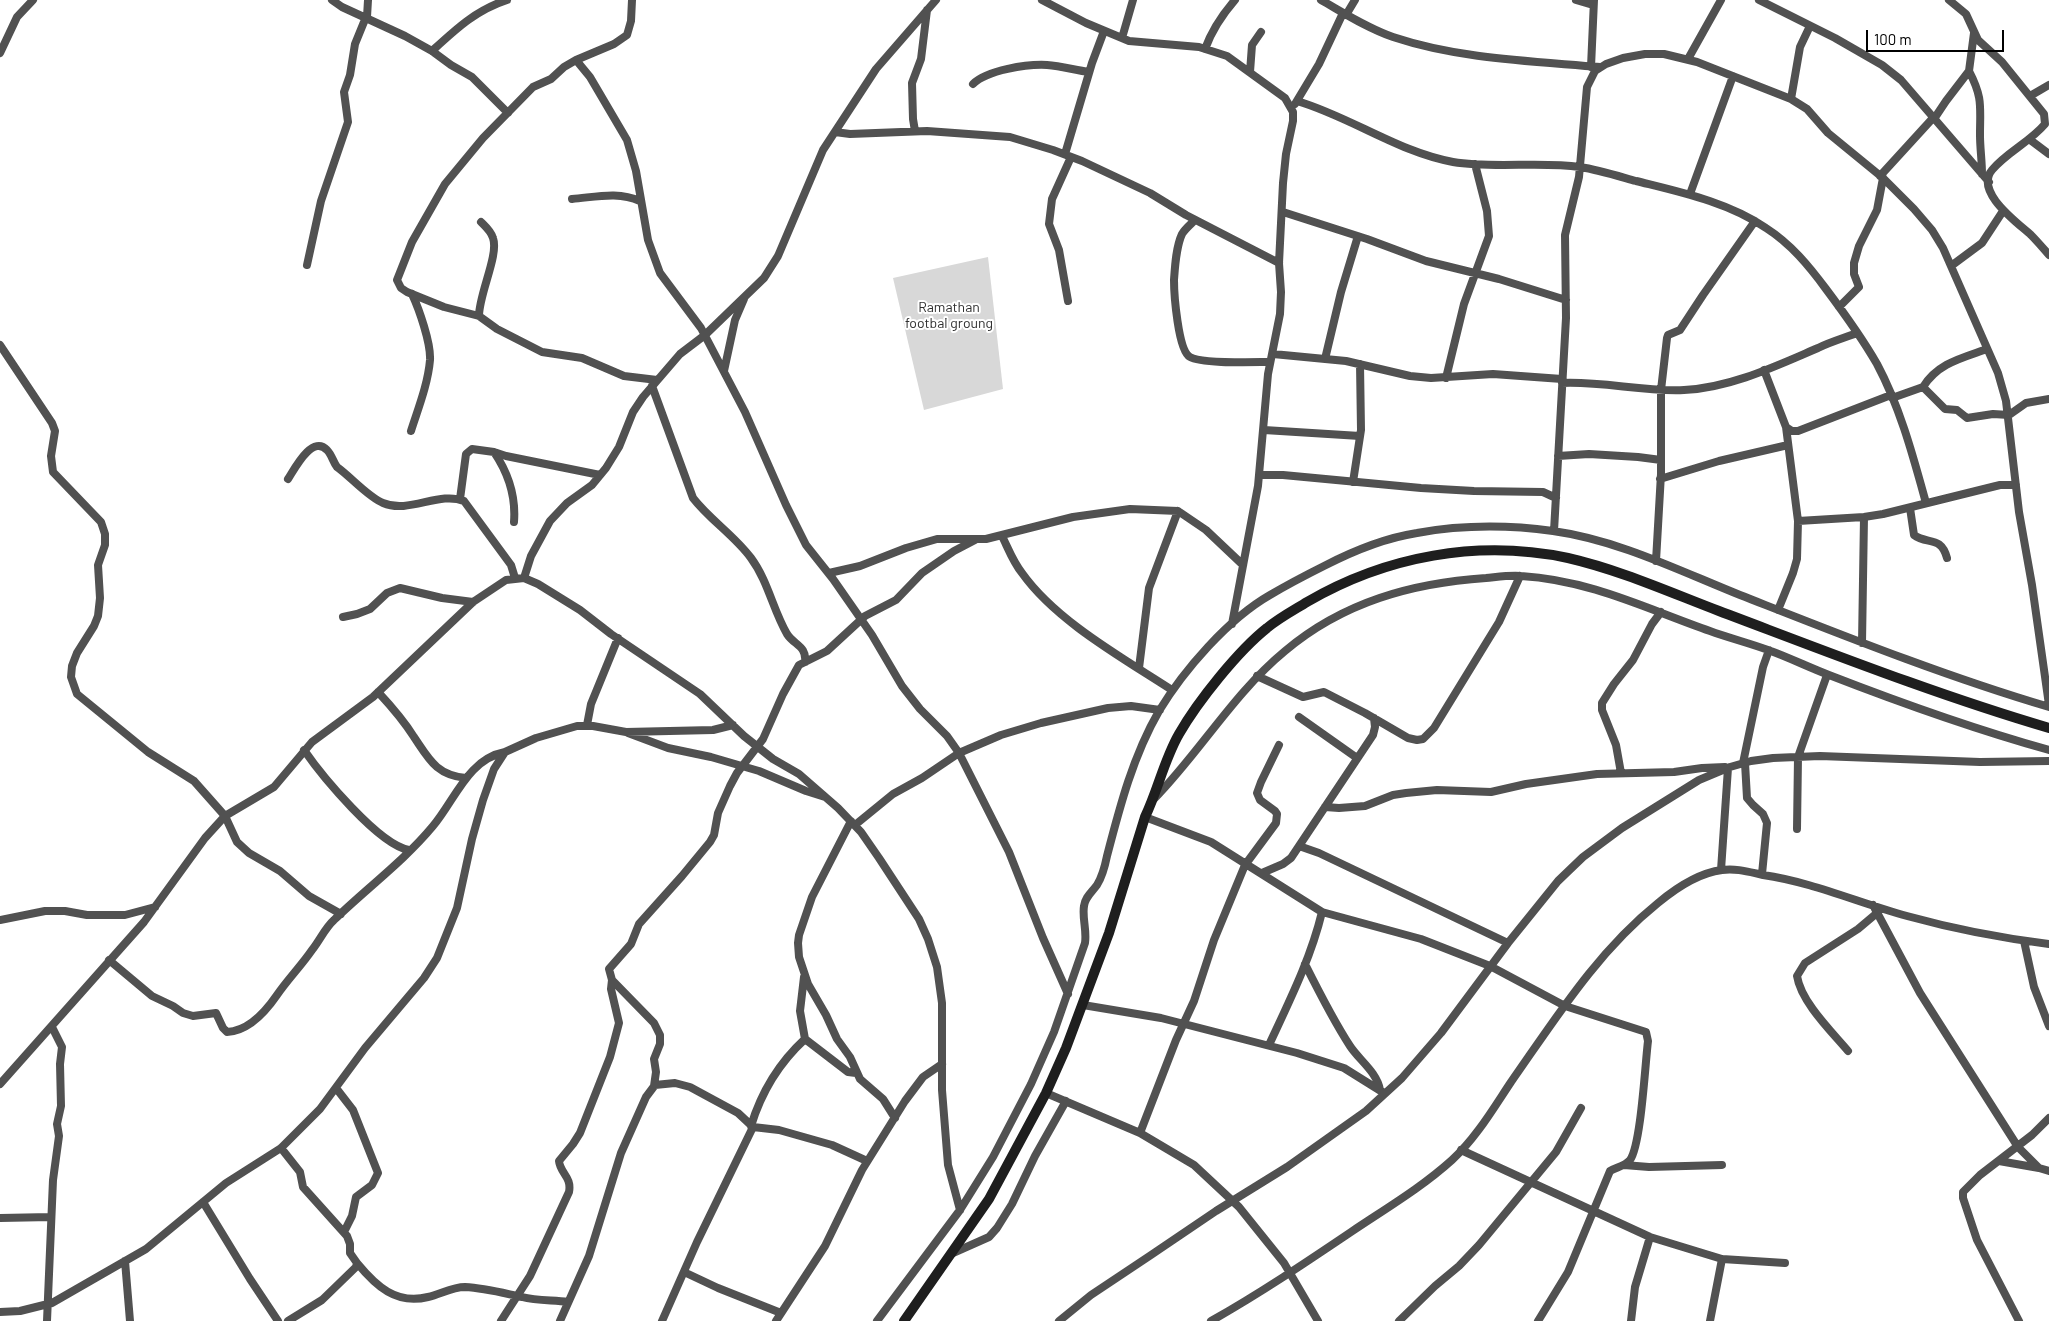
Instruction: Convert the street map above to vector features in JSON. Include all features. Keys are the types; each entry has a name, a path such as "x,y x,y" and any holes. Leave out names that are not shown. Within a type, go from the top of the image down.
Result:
{"main road":[{"path":"904,1321 989,1199 1046,1094 1083,1005 1119,906 1145,817 1153,800 1163,769 1179,734 1199,704 1241,652 1268,627 1328,590 1362,576 1427,555 1467,551 1520,552 1568,558 1642,581 1868,668 1978,707 2049,728"}],"street":[{"path":"0,53 17,17 33,0"},
{"path":"332,0 342,7 366,17 432,51 446,62 472,77 508,113"},
{"path":"307,265 321,201 348,122 344,92 350,75 355,44 366,17 368,0"},
{"path":"432,51 484,8 507,0"},
{"path":"632,0 631,20 627,35 614,44 576,60 564,67 551,79 534,87 477,145 445,184 412,242 397,280 401,288 412,294 444,307 479,316 497,329 542,352 582,358 624,376 655,383"},
{"path":"524,578 531,556 550,520 567,503 592,485 600,475 619,447 633,412 655,383 680,354 705,335 764,278 778,256 814,166 835,132 876,68 936,0"},
{"path":"1042,0 1122,38 1205,49 1227,56 1285,98 1292,109 1293,121 1286,154 1279,264 1280,307 1266,393 1259,475 1232,624"},
{"path":"1122,38 1133,0"},
{"path":"1205,49 1212,31 1224,12 1235,0"},
{"path":"1321,0 1376,30 1421,45 1455,52 1600,68"},
{"path":"1292,109 1319,64 1344,14 1355,0"},
{"path":"1576,0 1593,2 1591,66"},
{"path":"1688,60 1721,0"},
{"path":"1760,0 1785,11 1882,65 1901,80 1988,182 1993,195 2003,211 2032,235 2049,255"},
{"path":"1949,0 1966,14 1978,40 2002,62 2039,106 2046,120 2045,124 2029,139 1992,170 1988,182"},
{"path":"915,131 912,83 920,60 927,9"},
{"path":"1791,99 1800,47 1810,26"},
{"path":"1068,301 1059,250 1049,224 1052,199 1068,156 1089,72 1104,31"},
{"path":"1250,72 1252,45 1261,32"},
{"path":"1840,307 1859,287 1854,274 1856,254 1877,210 1882,177 1934,119 1968,71 1974,33"},
{"path":"878,1321 960,1210 992,1157 1031,1084 1054,1032 1068,994 1086,934 1085,902 1100,879 1132,769 1160,710 1172,690 1192,664 1232,624 1269,595 1305,575 1343,556 1414,533 1448,528 1498,527 1554,531 1609,545 1656,561 1862,643 1992,690 2049,706 2016,485 2008,415 1998,373 1951,266 1932,230 1882,177 1828,133 1807,109 1791,99 1688,60 1664,54 1644,54 1623,58 1600,68 1591,76 1587,87 1580,167 1564,235 1566,300 1554,531"},
{"path":"576,60 595,85 626,140 636,170 640,201 654,262 664,280 705,335 745,412 802,537 811,552 875,639 902,686 920,709 947,736 959,753 1009,852 1043,938 1068,994"},
{"path":"973,84 979,78 989,74 1022,67 1045,65 1089,72"},
{"path":"1968,71 1979,92 1982,105 1980,142 1982,175"},
{"path":"1690,194 1733,76"},
{"path":"2030,96 2049,85"},
{"path":"1297,101 1314,106 1430,156 1475,164 1580,167 1690,194 1738,212 1755,222 1792,248 1808,266 1840,307 1876,364 1892,396 1910,447 1926,503"},
{"path":"835,132 850,134 915,131 1010,137 1068,156 1150,193 1195,220 1279,264"},
{"path":"2029,139 2049,154"},
{"path":"1446,378 1474,274 1486,246 1489,226 1486,204 1475,164"},
{"path":"572,199 611,194 625,195 640,201"},
{"path":"1951,266 1982,243 2003,211"},
{"path":"1283,212 1358,236 1426,262 1499,279 1566,300"},
{"path":"1195,220 1182,234 1174,282 1180,340 1186,353 1190,357 1202,360 1270,362"},
{"path":"479,316 479,305 494,253 494,243 490,231 481,222"},
{"path":"1656,561 1661,460 1661,390 1668,335 1680,330 1755,222"},
{"path":"1325,359 1341,292 1358,236"},
{"path":"410,431 420,404 430,359 423,320 412,294"},
{"path":"724,371 735,320 745,296"},
{"path":"1273,354 1360,364 1410,376 1446,378 1493,374 1661,390 1686,390 1717,385 1764,370 1857,333"},
{"path":"0,345 52,422 55,431 51,456 53,472 101,522 105,534 105,544 98,566 100,598 98,616 77,653 71,677 74,687 83,701 148,752 194,781 226,816 234,836 245,850 280,871 310,896 341,914"},
{"path":"1786,427 1792,431 1798,431 1892,396 1923,388 1928,380 1943,366 1987,349"},
{"path":"1353,482 1360,436 1360,364"},
{"path":"1764,370 1786,427 1798,521 1797,559 1794,573 1778,610"},
{"path":"655,383 692,498 751,558 768,588 787,634 802,649 804,662"},
{"path":"1923,388 1945,409 1957,410 1967,418 1993,414 2008,415 2026,403 2049,399"},
{"path":"1264,430 1360,436"},
{"path":"1660,479 1718,461 1788,445"},
{"path":"288,479 306,452 317,446 328,451 332,461 338,467 384,504 402,505 443,500 464,501 511,566 515,578"},
{"path":"460,500 466,454 472,449 600,475"},
{"path":"494,452 505,470 515,500 514,522"},
{"path":"1558,456 1589,454 1661,460"},
{"path":"1259,475 1283,475 1474,491 1542,492 1556,498"},
{"path":"1798,521 1864,517 1910,508 2000,485 2016,485"},
{"path":"1910,508 1914,535 1936,542 1942,547 1947,558"},
{"path":"828,573 860,566 906,548 937,539 975,540 1002,536 1038,525 1084,515 1130,509 1178,511 1206,530 1243,565"},
{"path":"1138,668 1149,588 1178,511"},
{"path":"1862,643 1864,517"},
{"path":"1002,536 1021,573 1046,600 1106,648 1172,690"},
{"path":"501,1321 530,1276 567,1198 570,1188 569,1180 559,1161 580,1133 610,1058 619,1023 611,989 612,980 609,969 631,944 638,924 710,842 714,835 721,806 741,767 759,747 786,688 798,667 827,651 873,610 896,600 922,574 954,551 975,540"},
{"path":"1257,676 1303,697 1324,692 1408,738 1417,740 1427,737 1444,713 1499,622 1520,576"},
{"path":"1153,800 1186,764 1257,676 1285,650 1321,626 1352,608 1400,590 1455,580 1520,576 1586,586 1769,650 1827,675 1978,730 2049,750"},
{"path":"0,1084 157,906 205,838 226,816 270,790 312,742 378,692 473,602 498,584 515,578 524,578 538,584 574,606 700,694 773,759 799,774 853,823 909,902 928,939 937,967 941,995 942,1090 948,1165 960,1210"},
{"path":"343,617 357,614 370,608 386,593 400,588 442,598 473,602"},
{"path":"1621,773 1614,739 1602,710 1602,703 1633,660 1652,624 1661,612"},
{"path":"587,725 592,704 618,638"},
{"path":"1762,874 1767,823 1763,814 1747,798 1744,763 1760,677 1769,650"},
{"path":"1797,828 1798,757 1827,675"},
{"path":"378,692 397,714 431,763 443,772 466,778"},
{"path":"895,1118 883,1099 863,1084 856,1073 850,1057 837,1038 805,975 799,957 799,935 812,897 853,823 893,794 922,778 959,753 1017,730 1100,710 1131,706 1160,710"},
{"path":"1299,717 1357,758"},
{"path":"1262,873 1286,862 1299,846 1373,735 1375,728 1374,718"},
{"path":"109,960 156,998 183,1013 193,1016 216,1013 227,1032 247,1025 264,1012 289,977 312,950 327,927 388,873 434,826 466,778 488,758 536,738 587,725 626,732 668,748 710,757 764,773 826,798"},
{"path":"626,732 713,730 733,725"},
{"path":"1373,735 1383,730 1392,730"},
{"path":"1140,1133 1194,1001 1214,940 1245,865 1276,823 1276,811 1260,800 1257,793 1279,744"},
{"path":"304,750 333,788 361,817 397,846 409,850"},
{"path":"0,1312 20,1311 48,1304 125,1262 161,1237 237,1176 281,1148 320,1109 365,1048 424,978 441,950 459,902 472,839 494,769 505,752"},
{"path":"1059,1321 1091,1296 1356,1118 1382,1091 1402,1078 1441,1033 1490,966 1558,881 1583,857 1662,802 1699,780 1729,767 1773,758 1980,762 2049,761"},
{"path":"1325,807 1365,806 1406,792 1437,790 1491,792 1551,780 1621,773 1674,772 1729,767"},
{"path":"1721,870 1729,767"},
{"path":"1145,817 1204,839 1245,865 1262,873 1322,912 1405,934 1490,966 1564,1006 1643,1031 1648,1035 1648,1041 1636,1146 1630,1160 1624,1166"},
{"path":"1299,846 1319,853 1508,943"},
{"path":"1211,1321 1267,1288 1415,1189 1454,1159 1486,1121 1577,986 1632,925 1668,895 1689,882 1721,870 1737,870 1762,874 1830,891 1908,916 1979,933 2049,944"},
{"path":"0,920 45,911 65,911 87,915 125,915 145,911 157,906"},
{"path":"1873,906 1920,993 2018,1147 2039,1168"},
{"path":"1269,1045 1318,932 1322,912"},
{"path":"1848,1051 1822,1020 1805,995 1798,984 1797,976 1805,963 1858,929 1877,913"},
{"path":"2024,941 2034,987 2049,1026"},
{"path":"1305,964 1317,989 1350,1046 1376,1078 1382,1091"},
{"path":"805,975 800,1011 805,1039 848,1072 856,1073"},
{"path":"560,1321 589,1256 621,1153 646,1098 654,1086 656,1072 654,1059 660,1044 660,1035 654,1023 612,980"},
{"path":"1083,1005 1146,1015 1269,1045 1335,1064 1382,1091"},
{"path":"47,1321 51,1217 55,1158 59,1136 56,1124 61,1106 60,1064 62,1050 62,1044 52,1027"},
{"path":"662,1321 752,1126 759,1100 790,1054 805,1039"},
{"path":"776,1321 826,1246 866,1161 923,1077 942,1064"},
{"path":"654,1086 667,1083 690,1087 738,1113 752,1126 779,1130 832,1145 866,1161"},
{"path":"336,1088 356,1114 378,1173 372,1184 356,1197 352,1216 344,1232"},
{"path":"1046,1094 1140,1133 1190,1162 1216,1188 1233,1200 1289,1272 1318,1321"},
{"path":"953,1253 989,1237 998,1228 1066,1101"},
{"path":"1399,1321 1459,1266 1531,1183 1556,1152 1581,1108"},
{"path":"2019,1321 1977,1240 1963,1198 1968,1186 2018,1147 2049,1118"},
{"path":"281,1148 300,1172 303,1187 350,1241 350,1254 357,1263 376,1284 398,1298 427,1298 454,1288 464,1287 484,1288 518,1296 568,1302"},
{"path":"1461,1150 1650,1237 1722,1259 1785,1263"},
{"path":"1999,1161 2049,1171"},
{"path":"1538,1321 1568,1272 1595,1211 1610,1171 1624,1166 1722,1165"},
{"path":"203,1202 278,1321"},
{"path":"0,1218 51,1217"},
{"path":"1631,1321 1636,1287 1650,1237"},
{"path":"1710,1321 1722,1259"},
{"path":"125,1262 130,1321"},
{"path":"288,1321 322,1300 356,1267 357,1263"},
{"path":"684,1272 718,1288 781,1313"}],"green space":[{"name":"Ramathan footbal groung","path":"988,257 1003,389 924,410 893,278"}]}
